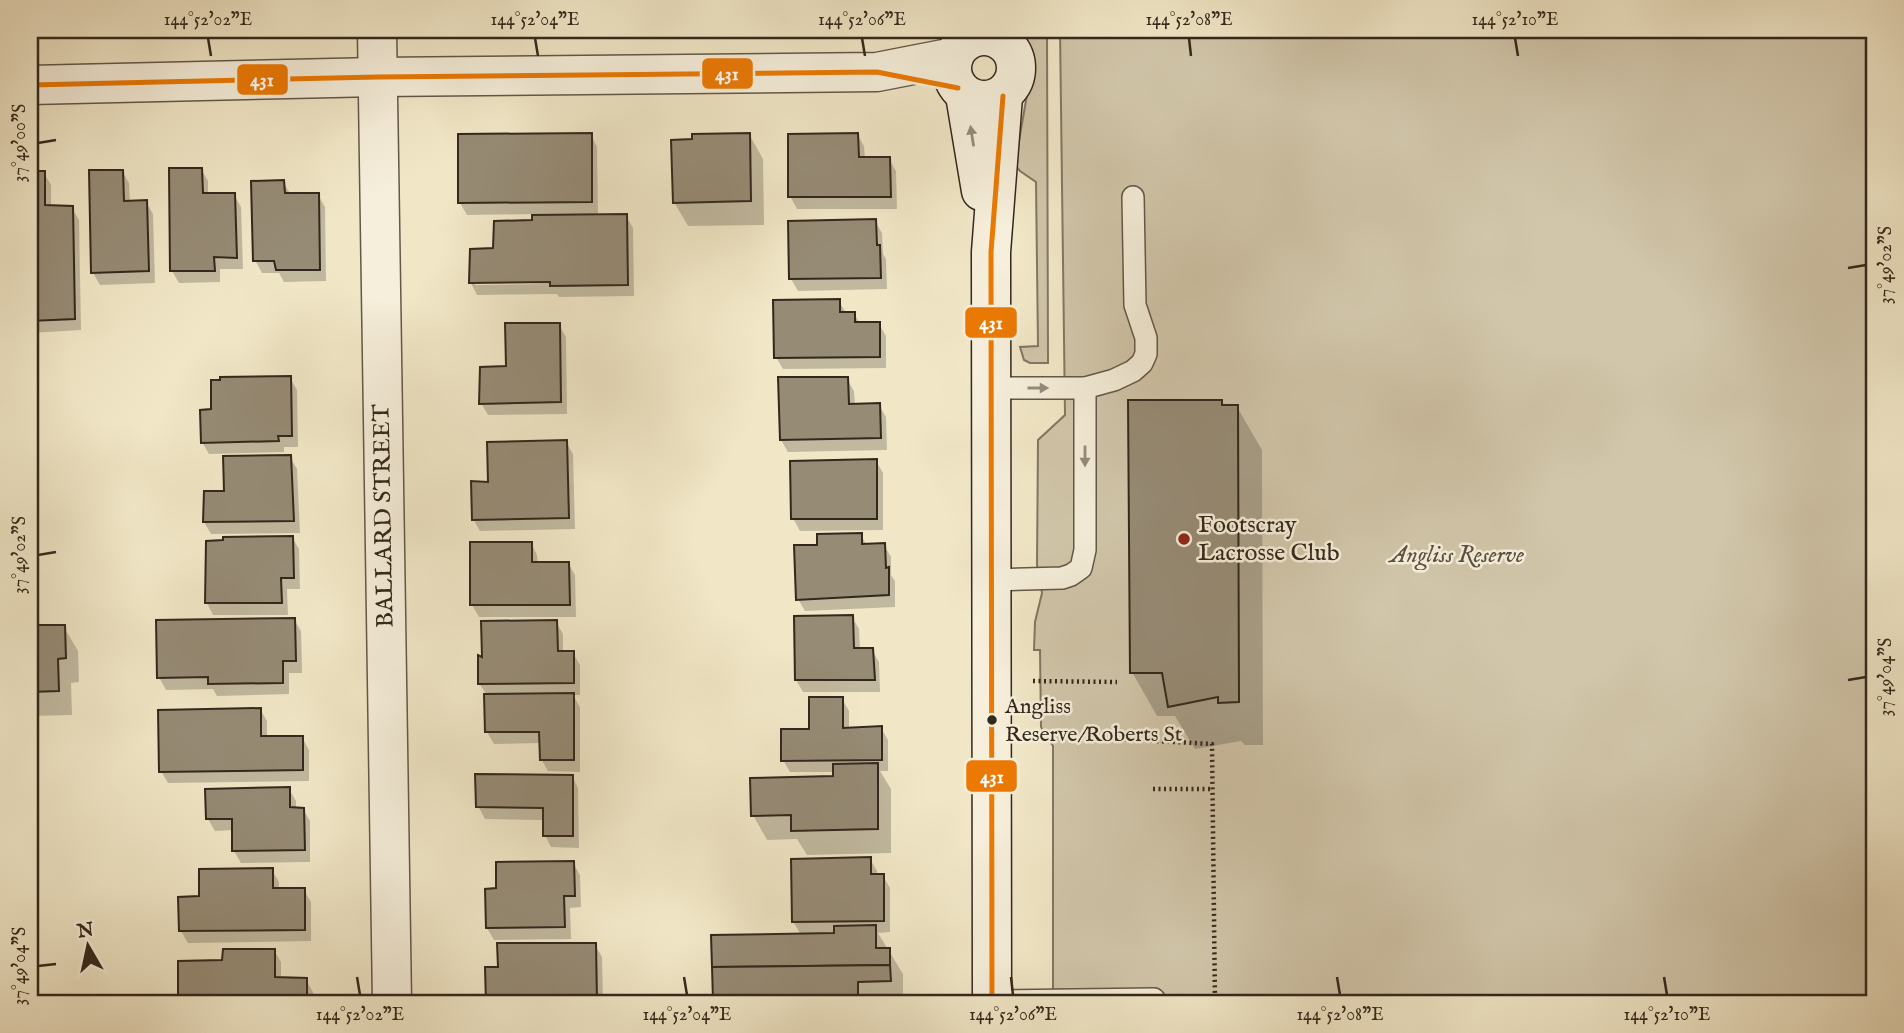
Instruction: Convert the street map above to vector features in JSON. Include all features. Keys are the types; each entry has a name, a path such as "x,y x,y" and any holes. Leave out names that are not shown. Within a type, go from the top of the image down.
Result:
{"street":[{"name":"BALLARD STREET","path":"377,30 392,1003"},
{"path":"30,85 377,77 877,72 974,54 1010,49 1017,69 1015,79 1003,96 994,100 974,99 974,54"},
{"path":"974,54 991,252"},
{"path":"992,1002 991,252 1003,96"}],"lane":[{"path":"991,388 1085,388 1114,380 1133,371 1142,363 1146,354 1146,338 1135,305 1133,197"},
{"path":"992,580 1062,578 1081,568 1085,550 1085,388"},
{"path":"992,1002 1154,999"}],"path":[{"path":"1029,681 1117,682"},
{"path":"1118,739 1212,744 1215,1003"},
{"path":"1153,789 1212,789"}],"green space":[{"path":"1025,30 1047,30 1048,363 1030,363 1024,360 1020,347 1038,346 1036,182 1015,165 1030,77 1031,57"},
{"name":"Angliss Reserve","path":"1060,30 1874,30 1874,1003 1053,1003 1053,746 1041,727 1040,650 1034,650 1035,622 1042,593 1037,565 1038,440 1065,415"}],"building":[{"path":"592,133 592,202 458,203 458,134"},
{"path":"750,133 751,201 673,203 671,140 692,139 692,134"},
{"path":"858,133 859,157 890,157 891,197 788,197 788,134"},
{"path":"169,168 202,168 203,193 235,193 237,258 214,257 215,271 170,271"},
{"path":"89,170 123,170 124,201 147,200 149,271 91,273"},
{"path":"30,171 45,171 45,205 73,206 75,319 30,321"},
{"path":"284,180 285,193 319,193 320,270 276,270 274,261 253,261 251,181"},
{"path":"627,214 628,285 469,283 470,249 493,248 494,221 532,220 532,215"},
{"path":"876,219 881,278 789,279 788,221"},
{"path":"840,299 840,312 855,312 855,322 880,322 880,357 774,358 773,300"},
{"path":"505,323 560,323 561,402 479,404 480,367 506,366"},
{"path":"291,376 292,436 278,436 279,441 201,443 200,410 211,409 211,380 220,380 220,377"},
{"path":"778,377 848,377 849,404 880,403 881,438 780,440"},
{"name":"Footscray Lacrosse Club","path":"1128,400 1222,400 1222,405 1238,405 1239,702 1218,703 1218,697 1168,707 1162,673 1130,673"},
{"path":"567,440 569,518 472,520 471,481 488,482 487,442"},
{"path":"291,455 294,521 203,522 204,491 224,491 223,456"},
{"path":"877,459 877,519 791,519 790,461"},
{"path":"862,533 862,544 885,543 886,568 889,567 889,595 796,600 794,545 817,545 817,534"},
{"path":"293,536 294,578 281,578 282,603 205,603 206,541 223,540 223,537"},
{"path":"470,542 532,542 532,562 569,562 570,605 470,605"},
{"path":"853,615 854,648 873,648 875,680 795,680 794,616"},
{"path":"295,618 296,661 283,661 283,683 208,684 208,677 157,678 156,620"},
{"path":"557,620 558,651 574,651 574,683 478,684 478,655 482,657 481,621"},
{"path":"30,625 65,625 66,658 58,659 59,691 30,692"},
{"path":"574,693 574,760 540,760 539,732 485,732 484,694"},
{"path":"809,697 843,697 843,728 882,726 882,760 781,761 781,729 809,729"},
{"path":"261,708 261,736 303,736 303,770 159,772 158,710"},
{"path":"878,763 878,829 791,831 791,815 751,816 750,778 833,776 833,764"},
{"path":"475,774 573,775 573,836 543,836 543,808 476,807"},
{"path":"290,787 290,807 304,808 305,850 232,851 232,819 206,819 205,789"},
{"path":"871,857 871,874 884,874 884,921 792,922 791,859"},
{"path":"574,861 575,896 564,896 565,927 486,928 485,889 496,888 496,862"},
{"path":"273,868 273,888 305,888 305,930 179,931 178,897 199,896 199,869"},
{"path":"876,925 876,948 890,948 890,965 712,967 711,935 834,933 834,926"},
{"path":"497,943 596,943 597,1002 486,1003 485,967 498,967"},
{"path":"223,949 275,949 275,977 307,978 307,1003 178,1003 178,961 222,960"},
{"path":"890,965 891,981 858,982 858,996 790,995 790,1000 713,1000 712,967"}],"transit line":[{"name":"431","path":"30,85 377,77 877,72 958,88"},
{"name":"431","path":"992,1003 991,252 1003,96"}],"place":[{"name":"Footscray Lacrosse Club","path":"1184,539"},
{"name":"Angliss Reserve/Roberts St","path":"992,720"}]}
